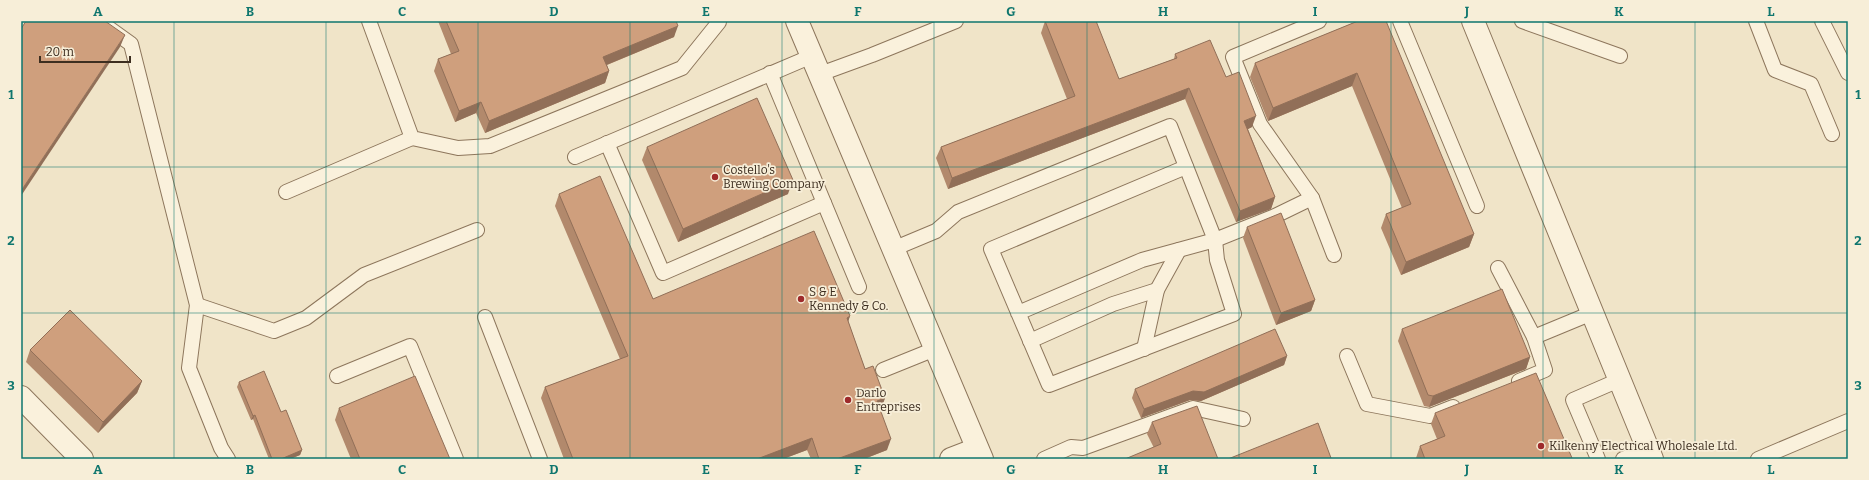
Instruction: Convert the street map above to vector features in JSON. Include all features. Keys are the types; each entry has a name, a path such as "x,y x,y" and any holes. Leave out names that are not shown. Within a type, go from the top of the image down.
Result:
{"street":[{"path":"797,21 980,454 951,459"},
{"path":"1473,21 1650,454"},
{"path":"21,397 82,459"}],"lane":[{"path":"99,21 131,44 197,305 189,368 221,448 228,459"},
{"path":"369,21 412,138"},
{"path":"575,157 770,73 816,65 936,25 956,21"},
{"path":"1319,21 1232,57 1260,124 1312,198 1334,256"},
{"path":"1400,21 1477,206"},
{"path":"1522,21 1620,56"},
{"path":"1756,21 1775,70 1811,84 1832,134"},
{"path":"1822,21 1848,73"},
{"path":"286,192 412,138 458,148 490,146 682,68 720,22"},
{"path":"770,73 859,287"},
{"path":"893,249 936,231 958,212 1170,126 1215,240 1217,260 1234,314 1049,385 991,248 1186,167"},
{"path":"608,143 664,273 824,203"},
{"path":"1018,313 1142,260 1215,240 1275,216 1312,198"},
{"path":"197,305 274,331 306,318 364,275 477,230"},
{"path":"1144,349 1157,290 1179,250"},
{"path":"1498,268 1534,337 1545,370 1509,385"},
{"path":"1030,341 1113,304 1157,290"},
{"path":"1534,337 1592,313"},
{"path":"485,317 540,459"},
{"path":"336,376 410,346 456,459"},
{"path":"883,370 935,349"},
{"path":"1347,356 1367,404 1430,416 1466,402"},
{"path":"1598,459 1573,400 1619,380"},
{"path":"1044,459 1072,447 1083,448 1193,408 1243,419"},
{"path":"1758,459 1848,421"},
{"path":"1623,459 1650,454"}],"building":[{"path":"26,21 105,21 125,35 21,191 21,29"},
{"path":"446,21 676,21 678,26 603,57 609,71 489,121 481,102 459,111 438,59 459,51"},
{"path":"1045,21 1096,21 1119,79 1177,58 1175,54 1210,40 1226,77 1239,72 1256,116 1244,121 1275,197 1240,211 1189,88 952,178 941,147 1075,96"},
{"path":"1358,21 1386,21 1474,234 1406,262 1386,214 1411,204 1357,73 1273,108 1255,63"},
{"name":"Costello's Brewing Company","path":"757,98 793,180 683,229 647,147"},
{"path":"600,176 653,299 814,231 850,316 847,318 865,369 873,366 885,398 877,401 891,439 837,459 819,459 812,438 757,459 573,459 545,387 628,356 559,194"},
{"path":"1281,213 1315,300 1281,313 1247,227"},
{"path":"1502,289 1530,357 1433,396 1428,395 1402,329"},
{"path":"70,310 142,381 103,422 30,350"},
{"path":"1275,329 1287,356 1204,392 1193,391 1144,409 1135,389"},
{"path":"264,371 281,412 286,410 302,450 281,459 272,459 255,415 253,416 239,382"},
{"path":"1536,373 1572,458 1425,459 1420,446 1445,436 1435,413"},
{"path":"415,376 450,459 360,459 339,408"},
{"path":"1197,406 1218,459 1125,459 1161,444 1152,422"},
{"path":"1318,423 1331,458 1228,459"}],"place":[{"name":"Costello's Brewing Company","path":"715,177"},
{"name":"S & E Kennedy & Co.","path":"801,299"},
{"name":"Darlo Entreprises","path":"848,400"},
{"name":"Kilkenny Electrical Wholesale Ltd.","path":"1541,446"}]}
